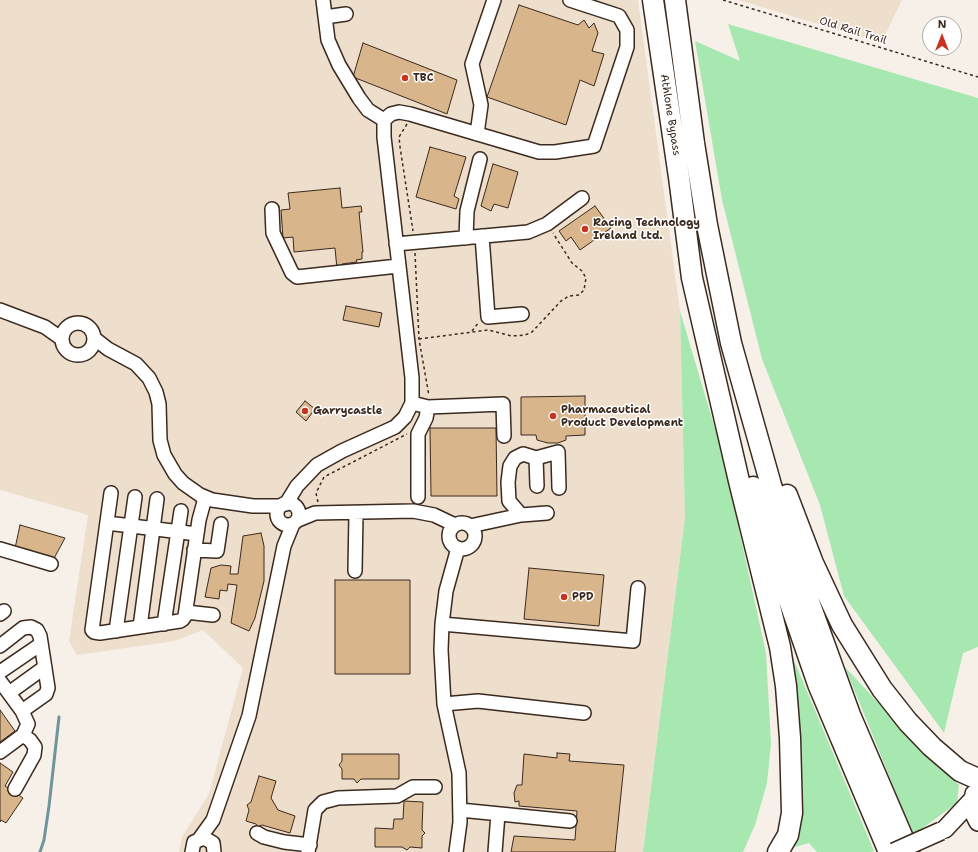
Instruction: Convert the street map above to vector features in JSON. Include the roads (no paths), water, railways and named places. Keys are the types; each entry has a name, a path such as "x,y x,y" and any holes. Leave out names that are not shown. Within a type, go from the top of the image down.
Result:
{"highway":[{"name":"Athlone Bypass","path":"653,4 687,230"},
{"name":"Athlone Bypass","path":"676,8 694,143 707,225"},
{"path":"707,225 758,410 787,494 811,556 842,625 882,689 908,722 951,764 966,775 978,779"},
{"path":"707,225 731,343 773,492 804,588 850,714 909,852"},
{"path":"687,230 692,278 708,350 780,647 788,708 792,813 788,835 778,852"},
{"path":"687,230 726,391 782,580 818,684 888,852"}],"main road":[{"path":"975,793 972,810 978,822"},
{"path":"943,830 975,793"},
{"path":"894,852 943,830 978,827"}],"street":[{"path":"323,0 328,40 339,65 368,110 384,120"},
{"path":"477,134 481,105 472,64 494,0"},
{"path":"384,120 395,113 414,115 539,152 556,152 594,146 627,47 626,30 619,16 570,0"},
{"path":"325,17 346,14"},
{"path":"192,852 194,842 200,838 213,820 249,716 284,546 289,513 304,479 324,460 394,426 405,418 412,403 411,372 384,137 384,120"},
{"path":"466,238 467,211 480,159"},
{"path":"396,244 536,230 582,198"},
{"path":"272,209 273,233 292,273 297,276 398,266"},
{"path":"482,236 488,317 522,314"},
{"path":"0,310 64,333"},
{"path":"64,333 75,324 84,325 90,330 94,338 108,350 136,364 149,378 155,389 159,404 160,440 166,461 183,483 205,498 224,503 253,506 289,513 317,508 356,513 407,512 452,530"},
{"path":"64,333 65,348 72,354 82,355 88,351 92,346 94,338"},
{"path":"88,351 108,350"},
{"path":"412,403 428,407 503,404 504,436"},
{"path":"418,496 418,434 428,407"},
{"path":"521,515 509,501 508,482 510,466 515,458 523,454 536,458 558,452 558,488"},
{"path":"536,458 538,486"},
{"path":"111,493 92,630 100,633 164,624 183,619 186,612 194,550 205,498"},
{"path":"116,631 134,497"},
{"path":"140,627 157,498"},
{"path":"164,624 181,511"},
{"path":"355,571 356,513"},
{"path":"472,531 521,515 547,513"},
{"path":"107,523 197,534"},
{"path":"452,530 462,523 472,531"},
{"path":"194,550 217,551 221,524"},
{"path":"452,530 452,543 458,548 471,545 472,531"},
{"path":"456,852 460,810 458,765 444,704 441,673 442,624 446,591 458,548"},
{"path":"0,549 51,564"},
{"path":"442,624 633,642 638,588"},
{"path":"186,612 213,615"},
{"path":"0,646 23,628 30,627 37,630 41,644 48,688 46,694 22,711"},
{"path":"0,672 41,644"},
{"path":"9,693 44,667"},
{"path":"0,681 22,711 28,724 23,735 0,752"},
{"path":"444,704 478,701 584,713"},
{"path":"15,789 34,755 35,747 30,740 23,735"},
{"path":"257,833 264,837 309,848 315,810 323,802 338,798 397,796 413,787 435,787"},
{"path":"460,810 570,820"},
{"path":"495,852 498,814"},
{"path":"213,820 215,830 214,847"},
{"path":"200,838 208,838 214,847 226,852"}],"waterway":[{"path":"40,852 44,840 49,806 59,717"}],"place":[{"name":"TBC","path":"405,78"},
{"name":"Racing Technology Ireland Ltd.","path":"585,229"},
{"name":"Garrycastle","path":"305,411"},
{"name":"Pharmaceutical Product Development","path":"553,416"},
{"name":"PPD","path":"564,597"}]}
